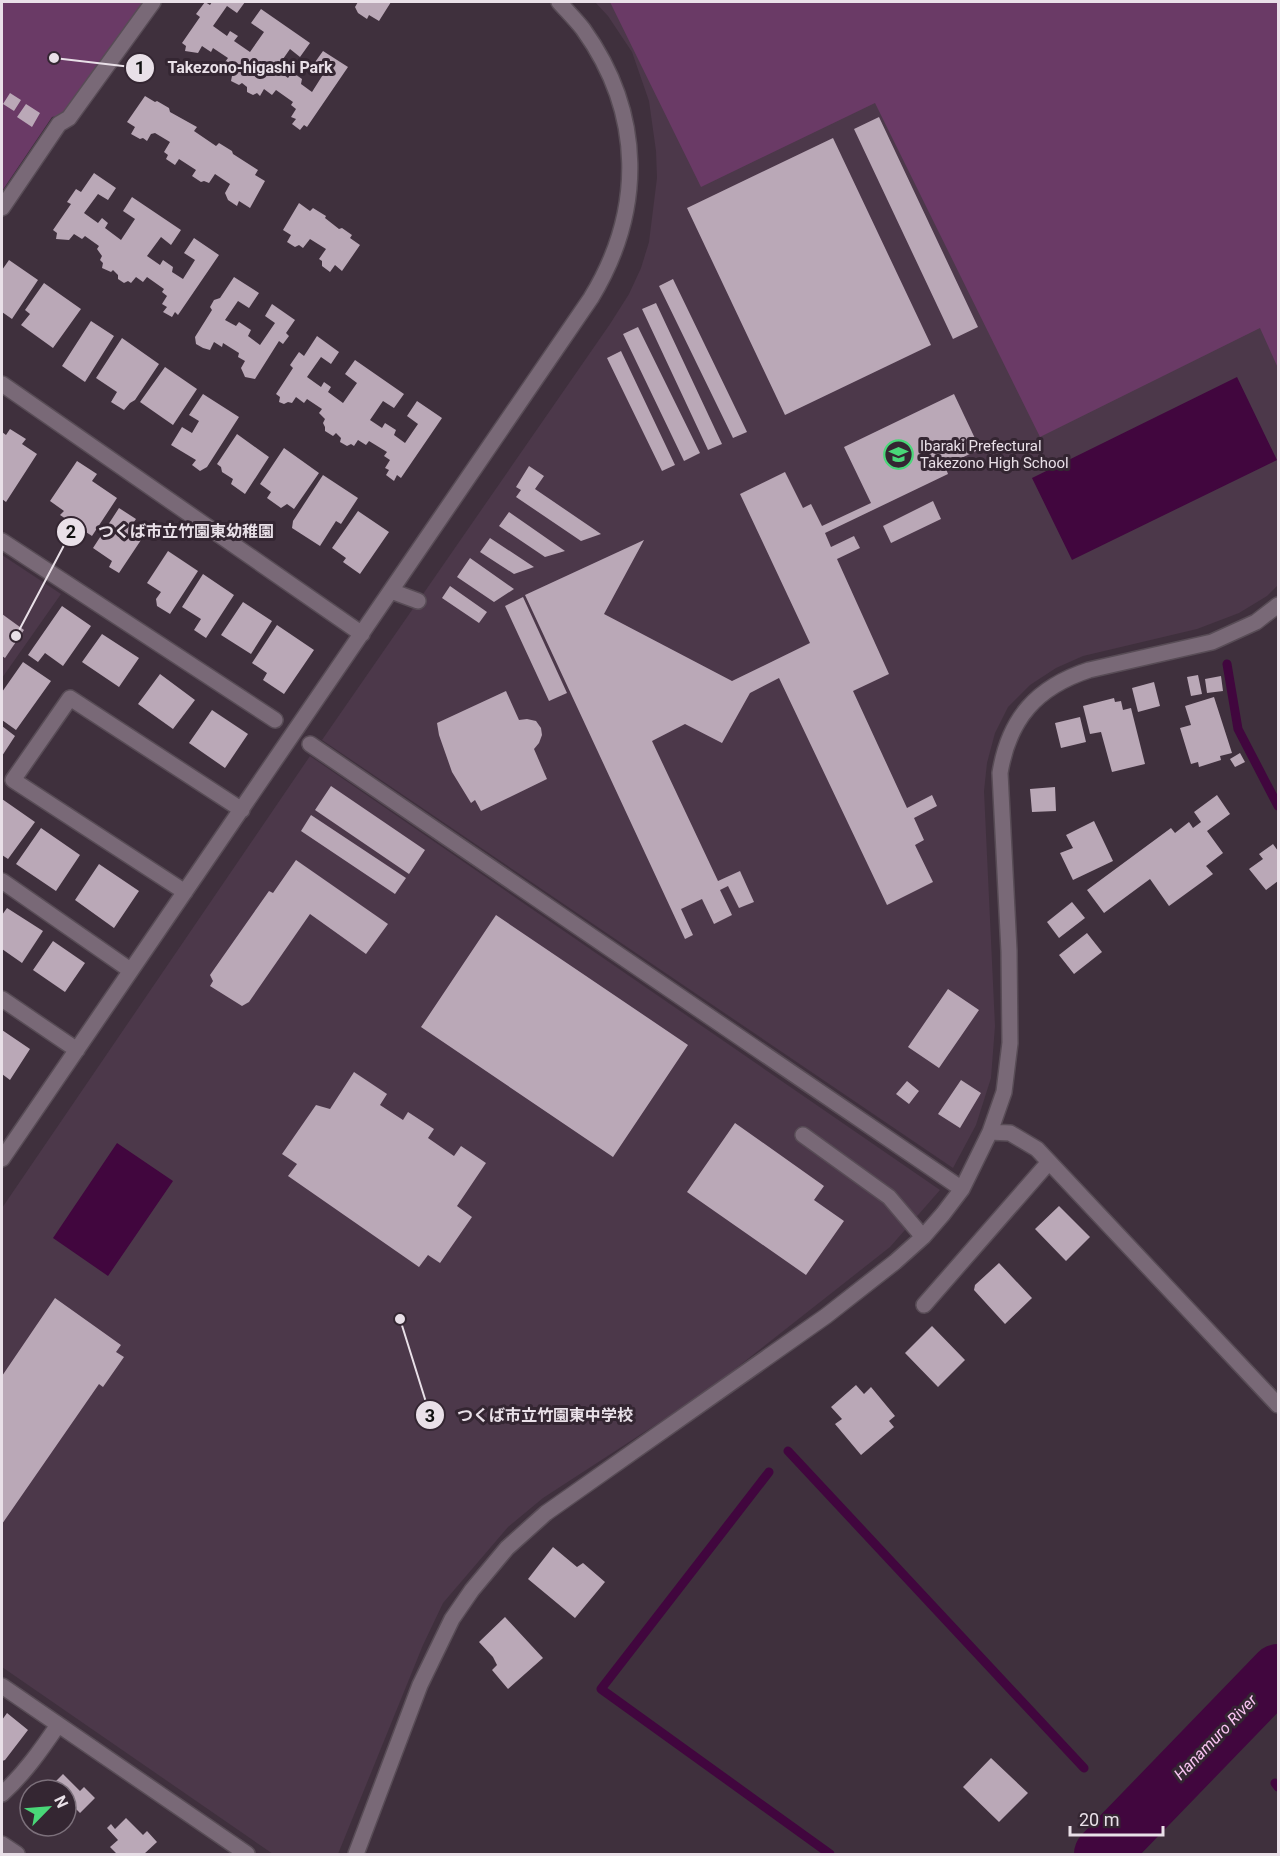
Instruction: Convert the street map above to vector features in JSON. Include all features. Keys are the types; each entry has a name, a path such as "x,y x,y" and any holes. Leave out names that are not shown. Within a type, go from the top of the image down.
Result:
{"street":[{"path":"2,208 59,124 69,118 153,2"},
{"path":"2,1159 392,591 606,273 627,208 631,172 629,143 619,100 598,54 583,29 559,2"},
{"path":"2,384 362,634"},
{"path":"2,541 275,720"},
{"path":"392,591 418,601"},
{"path":"356,1854 420,1685 452,1619 472,1590 507,1548 546,1513 826,1316 895,1262 923,1237 962,1189 990,1132 1004,1092 1010,1043 1009,951 1000,773 1003,753 1010,735 1028,706 1048,689 1069,676 1212,642 1256,622 1278,605"},
{"path":"185,892 13,780 70,698 242,810"},
{"path":"310,744 962,1189"},
{"path":"2,881 130,970"},
{"path":"2,999 77,1050"},
{"path":"990,1132 1010,1133 1037,1149 1278,1405"},
{"path":"803,1135 889,1197 923,1237"},
{"path":"924,1305 1049,1162"},
{"path":"2,1686 247,1854"},
{"path":"2,1794 42,1749 58,1725"},
{"path":"2,1844 16,1854"}],"shaded area":[{"path":"2,2 146,2 66,114 52,117 2,191"},
{"name":"Ibaraki Prefectural Takezono High School","path":"595,2 1278,2 1278,585 1267,596 1239,613 1197,629 1083,656 1056,668 1030,685 1008,707 995,733 987,763 984,791 995,1026 991,1078 976,1125 953,1168 322,740 610,324 629,294 641,268 649,242 657,178 649,101 632,52 608,16"},
{"path":"610,2 1278,2 1278,368 1260,328 1040,437 875,103 701,187"},
{"path":"1237,377 1277,460 1072,560 1032,478"},
{"path":"2,555 61,594 2,678"},
{"path":"310,756 940,1190 890,1247 706,1392 543,1498 508,1527 443,1603 423,1645 338,1854 273,1854 2,1667 2,1208"},
{"path":"117,1143 173,1181 108,1276 53,1238"}],"building":[{"path":"205,2 210,5 212,2 245,2 237,13 227,6 213,26 227,36 230,31 238,36 234,41 250,52 264,32 251,23 261,9 310,43 300,57 290,49 276,69 288,78 292,72 302,79 301,84 312,92 324,73 313,65 323,51 348,67 307,127 304,125 300,130 292,124 296,119 291,117 296,109 291,105 293,102 276,90 272,95 264,89 260,96 257,93 253,95 247,92 247,87 242,83 239,85 231,81 232,76 229,72 231,69 225,62 228,58 213,48 211,52 202,46 198,53 185,51 186,46 182,43 200,17 196,14"},
{"path":"358,2 391,2 379,21 369,15 367,19 358,13 355,7"},
{"path":"10,93 21,100 14,111 3,104"},
{"path":"145,96 169,108 170,112 197,127 194,131 216,146 219,143 258,170 255,175 265,181 250,208 239,201 237,206 228,200 225,193 230,184 215,174 209,183 201,182 192,176 196,170 179,159 175,165 166,159 168,155 164,152 170,142 155,133 151,134 147,141 131,134 135,127 127,122"},
{"path":"26,104 40,113 32,127 17,117"},
{"path":"879,117 978,327 953,339 854,129"},
{"path":"833,138 931,345 785,415 687,208"},
{"path":"94,173 116,188 108,200 98,194 84,213 98,223 102,218 108,223 105,228 121,240 135,219 123,211 132,197 181,230 171,245 161,237 147,256 160,265 163,260 173,267 172,272 183,279 195,260 184,253 194,238 219,255 178,315 175,312 172,317 163,312 167,307 162,304 167,296 162,292 164,289 147,277 143,282 136,277 131,283 128,281 124,283 118,279 118,275 113,270 111,272 102,268 103,263 100,260 102,256 97,249 99,246 85,236 82,239 74,234 69,240 56,239 57,233 53,230 71,204 67,202 76,189 81,192"},
{"path":"299,203 310,211 313,208 326,216 325,218 339,229 342,228 352,235 350,238 360,245 342,271 335,265 330,272 322,266 322,261 319,259 326,249 310,239 303,248 299,245 295,247 287,242 291,235 283,230"},
{"path":"9,260 38,280 12,319 2,312 2,270"},
{"path":"234,277 259,293 249,308 238,301 225,320 236,326 239,322 251,330 248,336 260,345 275,323 265,316 272,304 295,320 286,333 289,336 283,344 279,341 255,379 245,377 241,368 245,361 238,357 239,353 223,343 222,347 214,342 210,350 196,344 195,337 212,310 210,307 214,300 220,298"},
{"path":"673,279 747,432 733,438 659,286"},
{"path":"44,283 81,309 53,348 21,325 30,314 25,310"},
{"path":"656,303 722,444 708,450 642,309"},
{"path":"91,321 114,336 85,382 62,366"},
{"path":"638,327 700,453 684,461 623,334"},
{"path":"317,336 339,352 331,364 321,357 307,377 321,387 324,382 331,387 328,392 343,403 357,383 345,374 355,360 404,394 394,408 383,401 370,420 382,428 385,423 396,430 394,435 405,443 418,424 407,416 417,401 442,418 401,478 397,475 394,481 386,475 389,470 385,468 390,460 384,456 387,452 369,441 366,445 358,440 354,446 351,444 347,446 340,442 341,438 336,433 333,436 325,431 323,423 325,419 319,413 322,409 307,399 304,403 296,397 292,403 279,402 280,397 276,394 293,368 290,365 299,352 304,356"},
{"path":"122,338 159,364 135,400 124,410 111,402 117,392 96,378"},
{"path":"621,351 675,465 662,471 607,358"},
{"path":"165,367 197,389 173,425 140,402"},
{"path":"203,394 239,417 207,467 200,471 192,465 196,460 171,445 182,427 192,433 199,421 189,415"},
{"path":"954,394 980,449 945,466 948,474 825,533 831,547 854,536 860,548 837,559 889,674 853,691 907,808 932,795 937,806 914,818 924,840 915,845 933,882 887,905 779,678 750,693 722,743 685,724 652,741 718,881 740,871 754,902 739,908 728,886 720,890 732,915 714,924 702,899 681,909 693,935 685,939 525,595 644,540 604,614 732,681 810,643 740,494 785,472 803,508 811,504 822,526 871,503 844,447"},
{"path":"10,429 26,439 22,444 37,454 6,502 2,499 2,432 6,435"},
{"path":"237,434 269,457 245,494 231,484 233,479 222,472 221,467 217,464"},
{"path":"284,448 319,473 294,509 287,504 281,508 267,498 271,492 260,484"},
{"path":"77,461 97,474 92,481 117,498 92,536 60,515 64,511 50,501"},
{"path":"529,466 544,476 535,489 601,534 581,541 516,497 521,490 516,487"},
{"path":"323,475 358,498 341,524 336,521 320,546 292,528 293,521"},
{"path":"933,501 941,519 891,543 883,526"},
{"path":"119,508 136,519 132,525 145,534 119,573 109,567 112,561 93,548"},
{"path":"358,511 389,532 360,574 343,562 346,558 332,548"},
{"path":"509,512 565,551 545,557 499,526"},
{"path":"490,538 534,567 514,574 480,552"},
{"path":"168,551 198,571 170,614 157,606 156,599 161,592 147,583"},
{"path":"470,558 514,589 494,602 457,577"},
{"path":"203,574 234,595 206,638 194,630 201,619 182,607"},
{"path":"450,586 487,612 479,623 442,598"},
{"path":"523,597 567,693 549,701 505,606"},
{"path":"243,602 272,621 251,654 221,635"},
{"path":"62,606 91,626 63,666 45,653 38,662 28,655"},
{"path":"2,614 24,630 5,658 2,656"},
{"path":"277,625 314,650 284,694 263,680 267,673 252,663"},
{"path":"102,634 139,658 119,687 82,662"},
{"path":"23,662 51,681 16,730 2,720 2,692"},
{"path":"160,674 195,700 173,729 138,704"},
{"path":"1198,675 1202,694 1191,696 1187,677"},
{"path":"1221,676 1223,691 1207,693 1205,679"},
{"path":"1154,682 1160,706 1138,712 1132,688"},
{"path":"506,691 519,720 536,721 541,728 542,735 534,749 547,779 481,811 475,800 471,803 452,772 437,723"},
{"path":"1214,697 1232,753 1220,756 1221,760 1199,767 1198,762 1191,764 1180,728 1191,725 1185,706"},
{"path":"1114,698 1115,702 1121,701 1123,710 1131,708 1145,764 1112,772 1101,732 1090,734 1083,706"},
{"path":"212,710 248,734 225,768 189,743"},
{"path":"1080,717 1086,742 1061,748 1055,723"},
{"path":"2,726 15,736 2,756"},
{"path":"1240,753 1245,762 1235,767 1230,759"},
{"path":"331,786 425,850 409,874 315,810"},
{"path":"1055,787 1056,811 1032,812 1030,789"},
{"path":"1217,795 1230,814 1207,831 1223,853 1206,866 1213,874 1169,906 1150,879 1104,913 1087,890 1171,828 1175,833 1189,822 1193,828 1201,822 1194,812"},
{"path":"2,799 35,822 8,859 2,855"},
{"path":"311,815 406,878 395,894 301,831"},
{"path":"1094,821 1113,861 1073,880 1060,853 1073,848 1066,835"},
{"path":"41,828 80,855 56,891 16,864"},
{"path":"1273,844 1278,851 1278,881 1266,890 1249,869 1263,859 1259,854"},
{"path":"296,860 388,924 366,954 310,914 249,1002 242,1006 210,986 213,981 210,975 269,891 273,893"},
{"path":"99,864 139,891 114,928 75,900"},
{"path":"1072,902 1085,918 1059,938 1047,922"},
{"path":"7,908 43,931 22,963 2,949 2,915"},
{"path":"496,915 688,1045 613,1157 421,1027"},
{"path":"1087,933 1102,952 1074,974 1059,955"},
{"path":"53,941 85,963 65,992 33,970"},
{"path":"948,989 979,1010 939,1068 908,1047"},
{"path":"2,1030 30,1049 10,1080 2,1074"},
{"path":"354,1072 387,1094 380,1105 403,1120 408,1112 434,1129 428,1138 454,1156 461,1146 486,1163 457,1206 472,1217 440,1263 428,1255 419,1267 288,1176 297,1164 282,1154 316,1105 330,1109"},
{"path":"961,1080 981,1093 960,1128 938,1114"},
{"path":"907,1081 919,1091 909,1104 896,1094"},
{"path":"735,1123 824,1186 814,1200 844,1221 806,1275 687,1192"},
{"path":"1059,1206 1090,1237 1066,1261 1035,1229"},
{"path":"999,1263 1032,1298 1005,1324 974,1290 975,1285"},
{"path":"55,1298 121,1345 116,1352 124,1357 103,1387 99,1384 2,1524 2,1376"},
{"path":"932,1326 965,1360 938,1387 905,1353"},
{"path":"856,1385 864,1394 871,1387 895,1416 889,1421 894,1427 861,1455 835,1424 842,1419 831,1407"},
{"path":"553,1547 577,1567 583,1563 605,1582 575,1618 528,1579"},
{"path":"505,1617 543,1658 508,1689 492,1670 497,1665 493,1657 479,1642"},
{"path":"7,1713 28,1730 2,1761 2,1720"},
{"path":"991,1758 1028,1793 999,1822 963,1787"},
{"path":"84,1787 95,1798 80,1813 78,1811 78,1789 80,1791"},
{"path":"126,1818 143,1835 147,1831 157,1842 144,1854 117,1854 110,1847 118,1840 107,1828 111,1824 115,1829"}],"waterway":[{"path":"1227,664 1238,729 1278,806"},
{"path":"788,1451 1084,1768"},
{"path":"769,1472 601,1689 830,1854"},
{"name":"Hanamuro River","path":"1102,1854 1278,1672"},
{"path":"1275,1783 1278,1787"}],"place":[{"name":"Takezono-higashi Park","path":"54,58"},
{"name":"Ibaraki Prefectural Takezono High School","path":"899,455"},
{"name":"つくば市立竹園東幼稚園","path":"16,636"},
{"name":"つくば市立竹園東中学校","path":"400,1319"}]}
